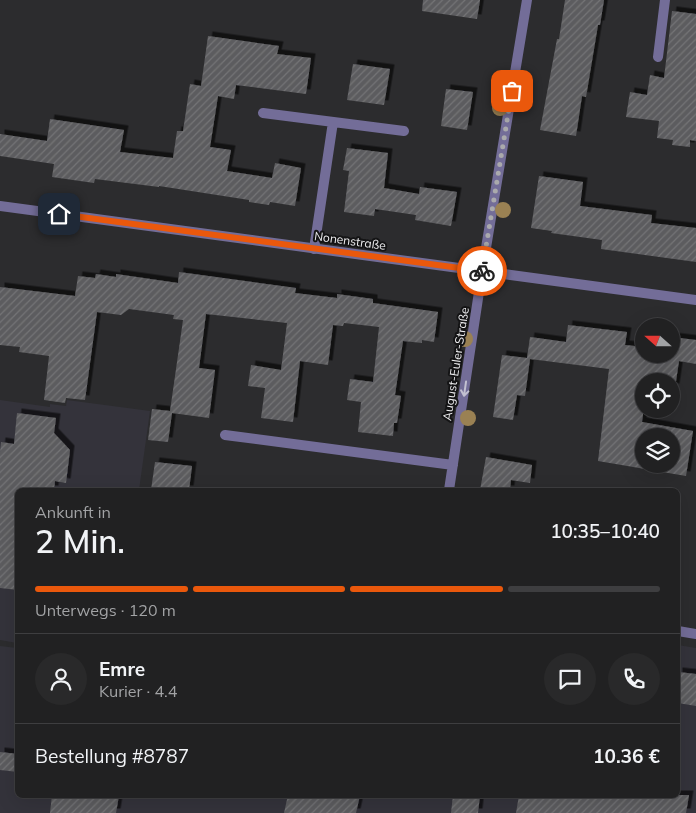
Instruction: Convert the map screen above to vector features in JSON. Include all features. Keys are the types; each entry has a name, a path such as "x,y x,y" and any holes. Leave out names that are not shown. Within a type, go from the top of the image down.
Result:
{"street":[{"name":"August-Euler-Straße","path":"449,488 482,272 527,0"},
{"path":"658,57 665,0"},
{"path":"263,113 404,131"},
{"path":"314,249 333,122"},
{"name":"Nonenstraße","path":"0,206 696,300"},
{"path":"226,435 453,465"},
{"path":"680,631 696,634"}],"shaded area":[{"path":"0,400 50,407 50,404 66,406 67,400 150,411 139,488 15,488 15,643 0,640"},
{"path":"680,645 696,648 696,813 0,813 0,646 15,648 15,798 680,798"}],"building":[{"path":"423,0 480,0 477,19 422,11"},
{"path":"565,0 604,0 586,97 582,96 576,136 540,130"},
{"path":"672,11 696,14 696,141 690,140 690,147 672,145 673,140 657,138 659,121 626,117 630,92 647,95 650,75 664,78"},
{"path":"208,36 279,46 277,54 311,58 306,94 236,85 234,99 218,96 210,147 231,150 227,171 272,178 275,163 301,168 295,206 270,202 269,205 249,202 249,200 159,186 95,179 94,183 52,177 54,164 0,156 0,134 47,141 50,119 124,130 120,152 173,158 177,131 183,131 190,84 201,86"},
{"path":"353,64 390,69 384,105 347,100"},
{"path":"446,89 473,92 467,130 441,126"},
{"path":"347,148 388,153 384,188 419,194 420,187 457,192 451,226 415,220 416,215 375,209 374,216 344,212 349,171 343,170"},
{"path":"539,176 583,182 580,206 652,215 651,223 696,228 696,262 601,249 602,240 551,233 552,231 531,228"},
{"path":"179,272 296,288 295,293 337,298 337,294 373,299 373,303 438,312 434,342 422,340 422,343 403,341 395,395 401,396 397,423 394,423 393,436 358,432 361,402 347,400 350,379 373,382 379,327 344,323 343,326 333,325 328,365 300,361 293,422 261,418 265,388 248,386 251,365 281,370 287,323 206,314 199,368 215,370 209,418 172,413 168,442 148,440 152,409 170,411 183,320 173,319 174,315 129,309 121,315 97,312 85,400 66,398 65,403 44,400 49,356 19,352 20,347 0,345 0,287 75,296 78,276 95,278 96,274 116,277 116,274 178,283"},
{"path":"568,325 627,332 625,345 635,346 635,363 679,363 677,373 635,373 635,418 643,418 642,422 676,428 635,428 635,467 598,461 609,369 530,359 525,396 517,395 513,420 493,417 502,355 527,358 530,337 566,342"},
{"path":"680,338 696,340 696,364 680,361"},
{"path":"17,413 56,418 54,433 70,450 66,483 55,481 54,488 15,488 15,590 0,588 0,452 1,442 14,444"},
{"path":"680,429 693,431 686,476 668,473 680,473"},
{"path":"486,457 532,465 530,483 511,480 510,488 480,488"},
{"path":"155,462 192,466 189,488 151,488"},
{"path":"680,672 696,674 696,706 680,703"},
{"path":"0,752 15,754 15,772 0,770"},
{"path":"680,795 689,795 686,813 516,813 518,798 680,798"},
{"path":"52,798 118,798 116,813 50,813"},
{"path":"287,798 359,798 356,813 284,813"},
{"path":"453,798 480,798 478,813 451,813"}],"way so far":[{"path":"482,271 512,91"}],"route":[{"path":"59,214 482,271"}]}
